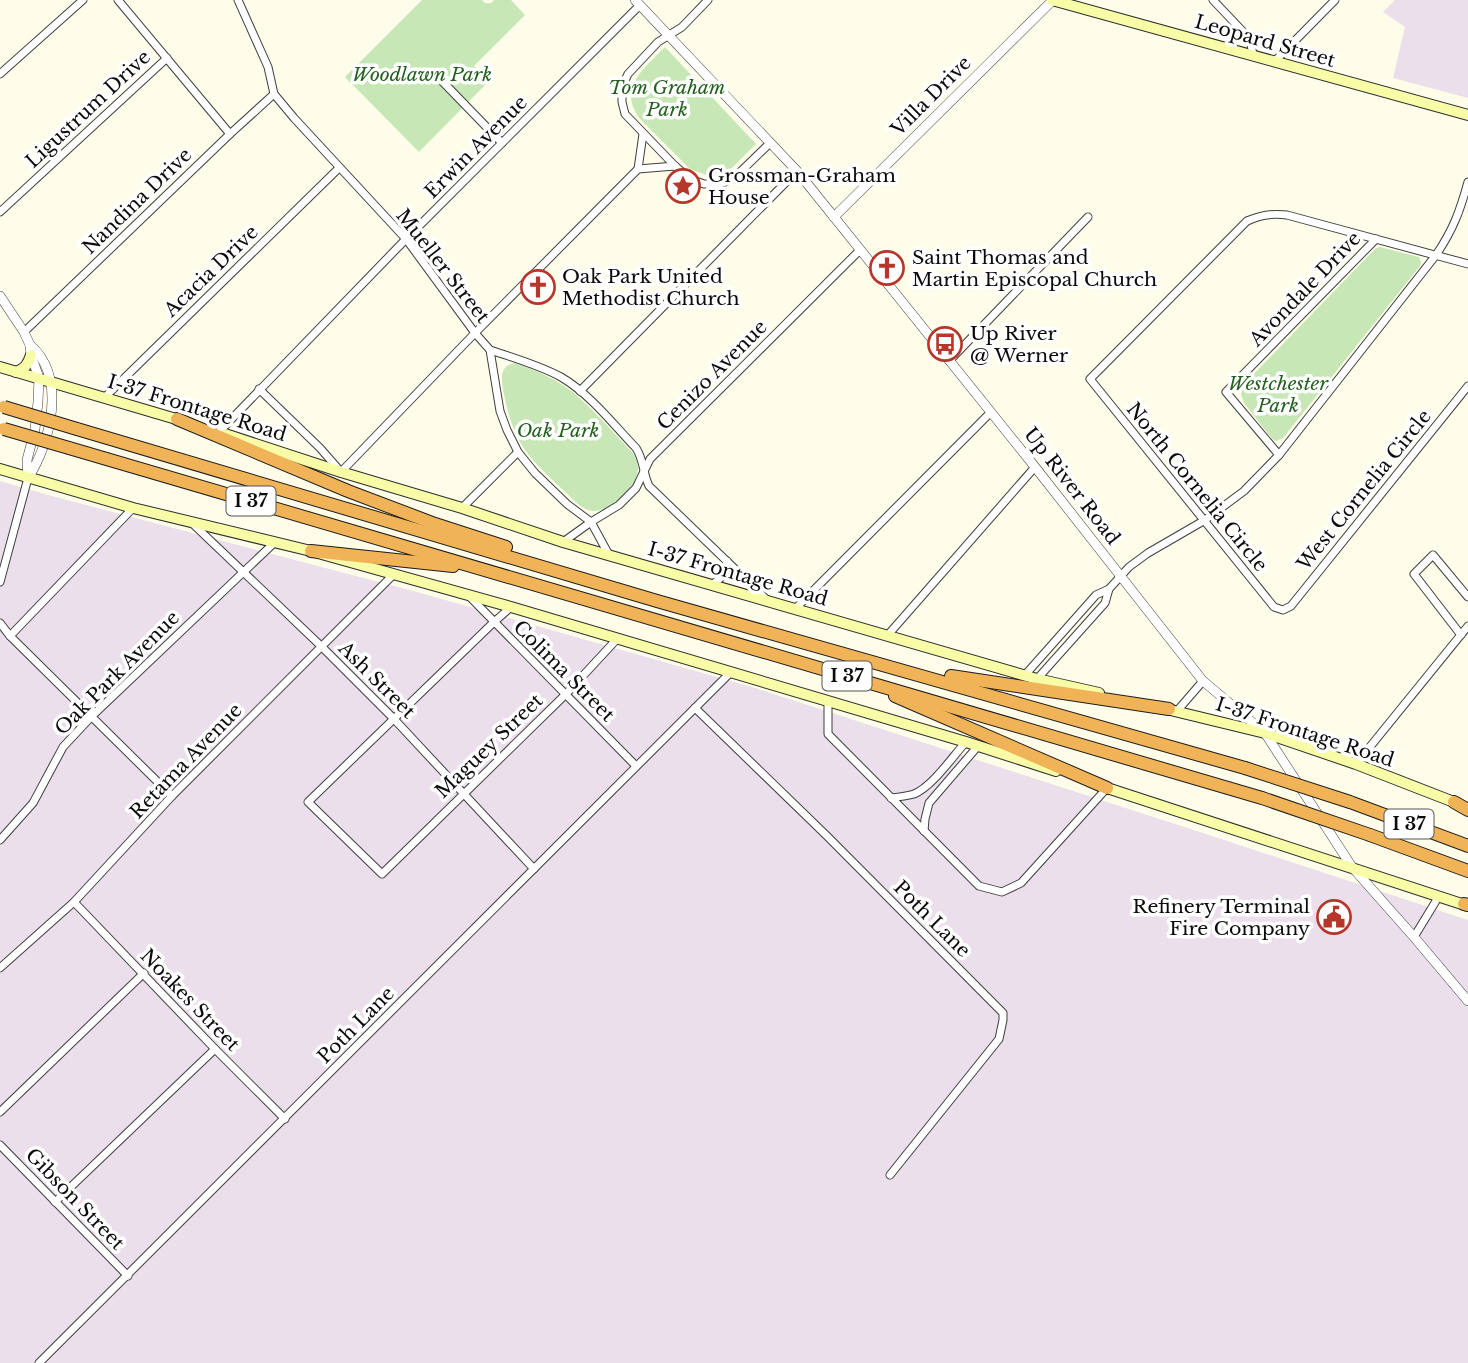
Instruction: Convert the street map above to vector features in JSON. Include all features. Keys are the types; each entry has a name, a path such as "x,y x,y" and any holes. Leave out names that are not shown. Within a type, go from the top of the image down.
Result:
{"highway":[{"name":"I 37","path":"2,407 584,579 1245,768 1350,802 1468,846"},
{"path":"177,419 348,491 435,524 555,564 584,579"},
{"name":"I 37","path":"2,428 1262,798 1468,871"},
{"path":"311,551 488,570"},
{"path":"901,669 1173,710"},
{"path":"870,682 903,701 1107,788"},
{"path":"1454,802 1468,809"}],"main road":[{"name":"Leopard Street","path":"1053,0 1468,115"},
{"path":"16,372 26,366 30,350"},
{"name":"I-37 Frontage Road","path":"0,367 219,432 563,542 887,636 1037,679 1265,733 1454,802"},
{"path":"0,469 133,508 311,551 731,671 966,742 1467,905"}],"street":[{"path":"0,74 83,0"},
{"path":"118,0 230,134"},
{"name":"Mueller Street","path":"238,0 268,67 274,94 406,239 490,350 500,411 518,452 543,481 591,522 609,555"},
{"path":"708,0 682,27 658,41 628,74 622,87 625,114 675,166 691,179 704,184 720,184 734,178 770,143"},
{"name":"Villa Drive","path":"834,217 1053,0"},
{"path":"1213,0 1250,39 1253,55"},
{"path":"1275,61 1335,0"},
{"name":"Up River Road","path":"637,2 797,172 1035,467 1203,681 1265,733 1352,867 1468,1002"},
{"name":"Erwin Avenue","path":"219,432 637,2"},
{"name":"Ligustrum Drive","path":"0,212 167,58"},
{"path":"441,80 502,143"},
{"name":"Nandina Drive","path":"24,332 274,94"},
{"path":"259,389 341,472 638,169 643,134"},
{"path":"638,169 675,166"},
{"name":"Acacia Drive","path":"105,397 339,168"},
{"path":"580,391 797,172"},
{"path":"1037,679 1105,603 1109,589 1120,576 1148,552 1205,520 1244,491 1279,455 1436,255 1451,233 1468,182"},
{"name":"North Cornelia Circle","path":"1283,610 1274,607 1090,379 1247,221 1272,213 1287,215 1376,239"},
{"path":"949,360 1088,217"},
{"path":"1376,239 1468,264"},
{"name":"Avondale Drive","path":"1279,455 1226,393 1376,239"},
{"name":"Cenizo Avenue","path":"563,542 620,505 636,488 650,459 860,250"},
{"path":"0,296 24,332 30,350 38,352 45,366 27,460 27,478 0,582"},
{"path":"490,350 545,369 580,391 636,448 649,486 768,600"},
{"path":"27,478 37,463 51,412 53,400 44,380"},
{"name":"West Cornelia Circle","path":"1283,610 1291,606 1468,386"},
{"path":"795,609 990,412"},
{"path":"313,463 320,448"},
{"path":"462,508 518,452"},
{"path":"887,636 1035,467"},
{"path":"10,636 133,508"},
{"name":"Ash Street","path":"190,522 394,719 534,869"},
{"name":"Oak Park Avenue","path":"0,840 33,803 63,747 274,542"},
{"path":"1461,635 1414,574 1433,555 1468,597"},
{"path":"712,585 724,575 727,561"},
{"name":"Retama Avenue","path":"0,968 74,902 172,796 393,575"},
{"path":"1025,675 1096,595 1109,589"},
{"name":"Colima Street","path":"470,597 636,766"},
{"path":"394,719 511,607"},
{"path":"0,623 172,796"},
{"path":"1356,764 1468,626"},
{"name":"Maguey Street","path":"394,719 308,802 382,874 566,694 617,639"},
{"name":"Poth Lane","path":"40,1363 731,671"},
{"path":"1173,710 1203,681"},
{"path":"828,701 828,734 979,887 1002,892 1021,883 1107,788"},
{"name":"Poth Lane","path":"695,708 1003,1013 999,1039 890,1175"},
{"path":"891,798 914,794 931,782 966,742"},
{"path":"923,831 929,803 978,746"},
{"path":"931,782 940,789"},
{"path":"1414,937 1439,896"},
{"name":"Noakes Street","path":"74,902 285,1119"},
{"path":"0,1112 144,974"},
{"path":"55,1202 215,1049"},
{"name":"Gibson Street","path":"0,1145 128,1276"}],"shaded area":[{"path":"1395,0 1468,0 1468,98 1393,78 1405,27 1383,12"},
{"path":"0,481 417,592 752,687 1468,920 1468,1363 0,1363"}],"green space":[{"name":"Woodlawn Park","path":"422,0 482,0 491,3 494,0 511,0 525,15 474,66 489,81 419,152 345,77"},
{"name":"Tom Graham Park","path":"665,47 756,144 732,168 715,175 706,175 690,169 640,119 631,97 632,88 642,71"},
{"name":"Westchester Park","path":"1376,248 1419,257 1420,266 1283,438 1276,441 1272,439 1244,403 1241,394 1244,384"},
{"name":"Oak Park","path":"515,363 546,375 574,393 632,452 638,468 637,475 623,497 601,510 584,508 528,454 512,423 502,385 504,369"}],"place":[{"name":"Grossman-Graham House","path":"683,186"},
{"name":"Saint Thomas and Martin Episcopal Church","path":"887,268"},
{"name":"Oak Park United Methodist Church","path":"538,287"},
{"name":"Up River @ Werner","path":"945,344"},
{"name":"Refinery Terminal Fire Company","path":"1334,917"}]}
